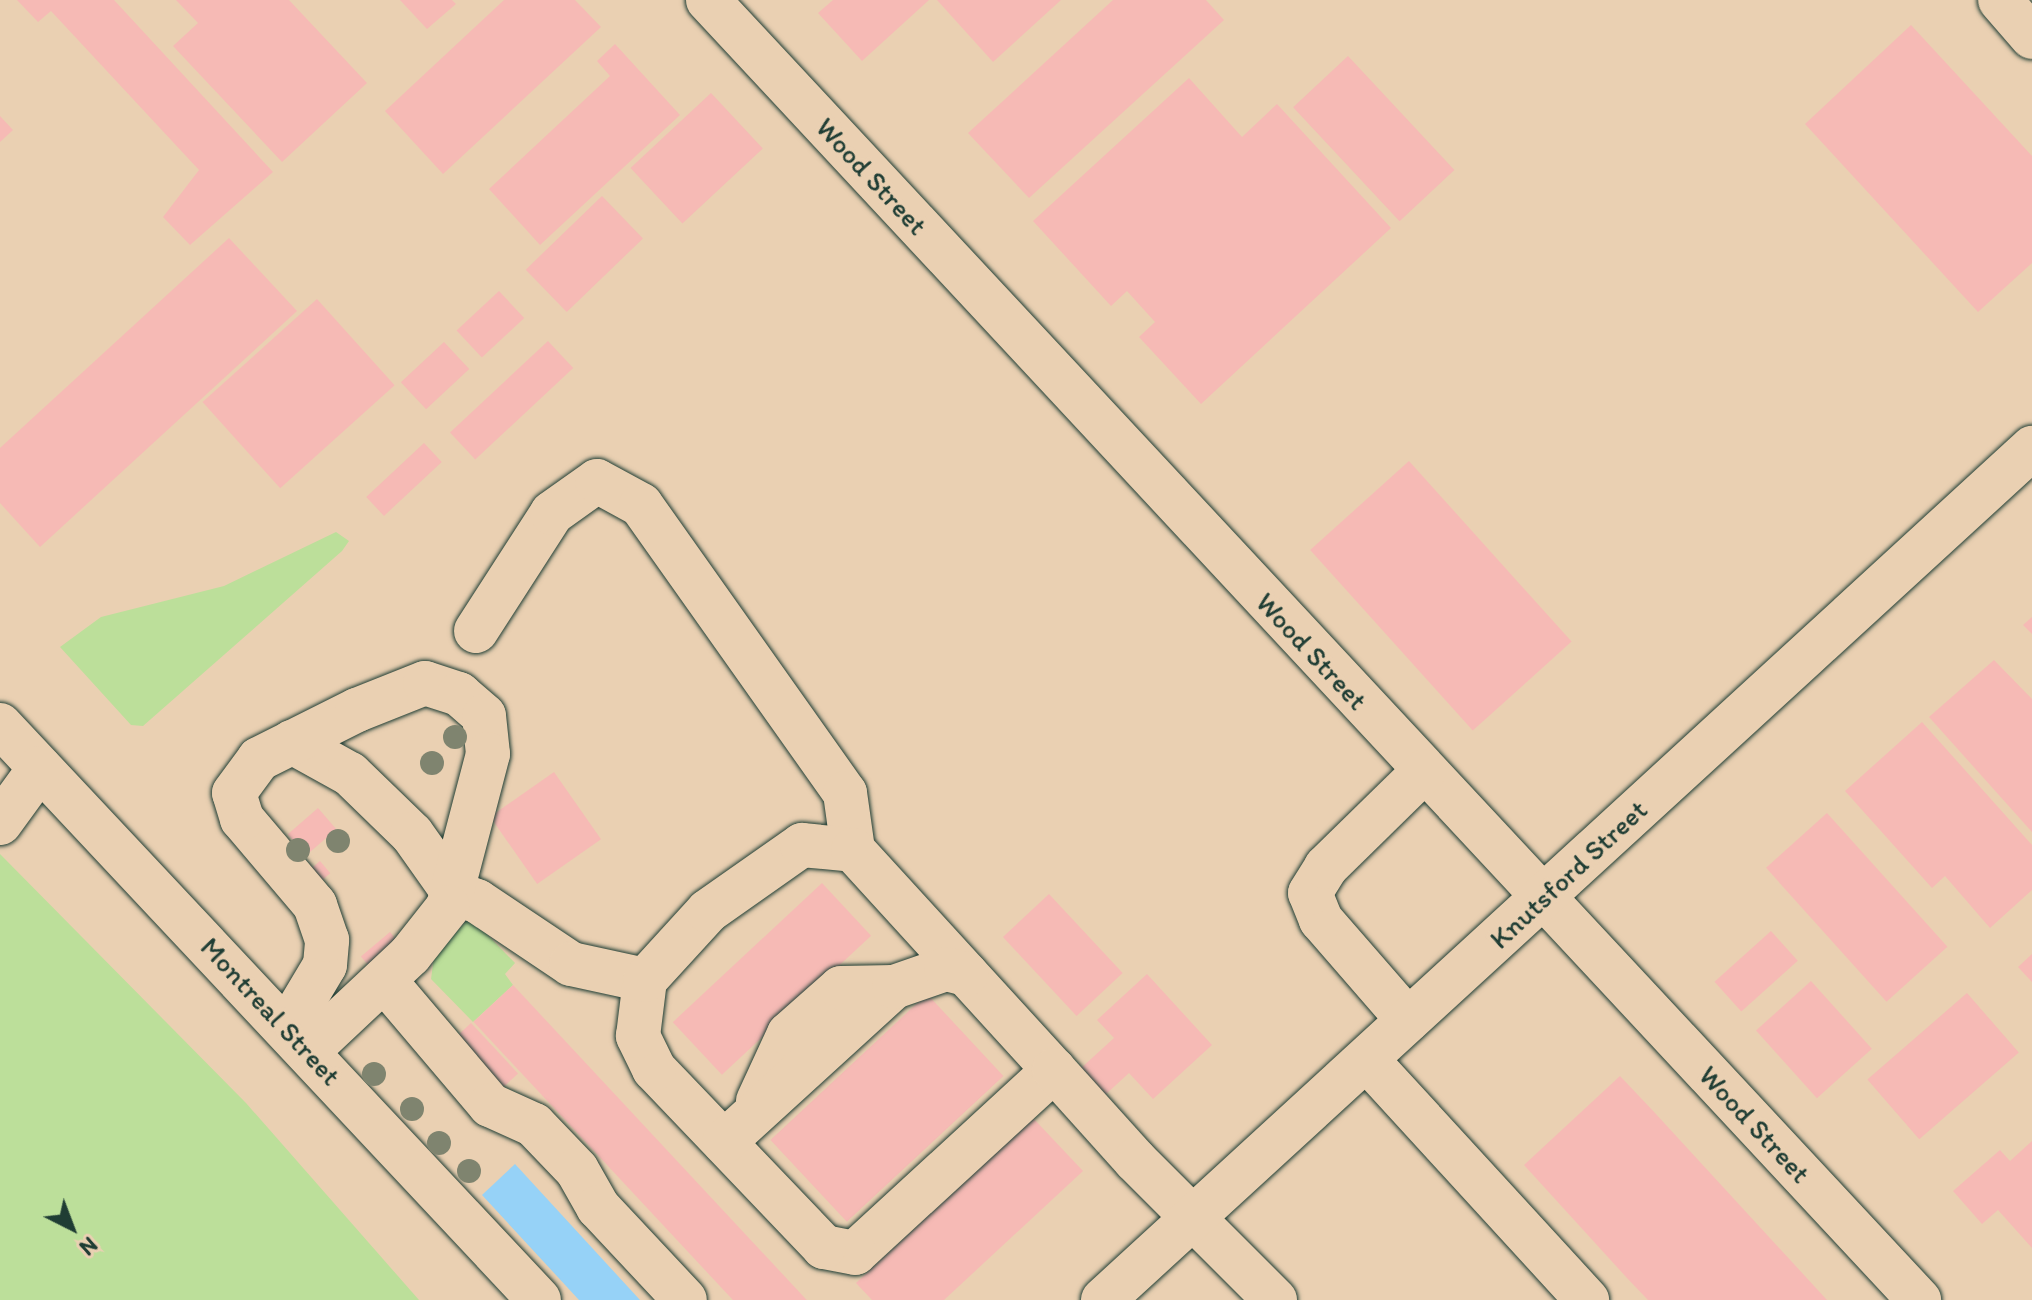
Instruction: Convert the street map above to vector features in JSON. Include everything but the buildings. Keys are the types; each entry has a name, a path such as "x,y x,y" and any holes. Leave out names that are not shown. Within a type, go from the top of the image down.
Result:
{"street":[{"name":"Wood Street","path":"708,0 1919,1300"},
{"path":"2000,0 2032,37"},
{"name":"Knutsford Street","path":"1103,1300 2032,448"},
{"path":"476,631 552,513 597,481 641,505 845,793 853,850 1054,1070 1275,1300"},
{"path":"425,683 459,694 484,716 488,754 448,907 378,985 298,1038 325,965 327,940 315,905 242,819 234,793 259,759 425,683"},
{"name":"Montreal Street","path":"0,725 298,1038 539,1300"},
{"path":"292,742 350,774 412,834 453,892 477,901 571,964 645,980"},
{"path":"0,823 40,768"},
{"path":"1408,1020 1321,920 1310,893 1326,867 1424,771"},
{"path":"853,850 802,845 708,911 645,980 638,1036 654,1069 737,1130 824,1247 855,1253 1054,1070"},
{"path":"737,1130 894,987 946,969 966,974"},
{"path":"378,985 490,1105 534,1125 577,1170 598,1207 685,1300"},
{"path":"1367,1060 1587,1300"}],"green space":[{"path":"336,532 349,541 342,551 143,726 131,725 60,647 101,617 224,586"},
{"path":"0,854 246,1103 419,1300 0,1300"},
{"path":"470,917 515,963 505,974 513,985 473,1022 431,979 434,957"}],"water":[{"path":"515,1164 640,1300 579,1300 482,1195"}]}
